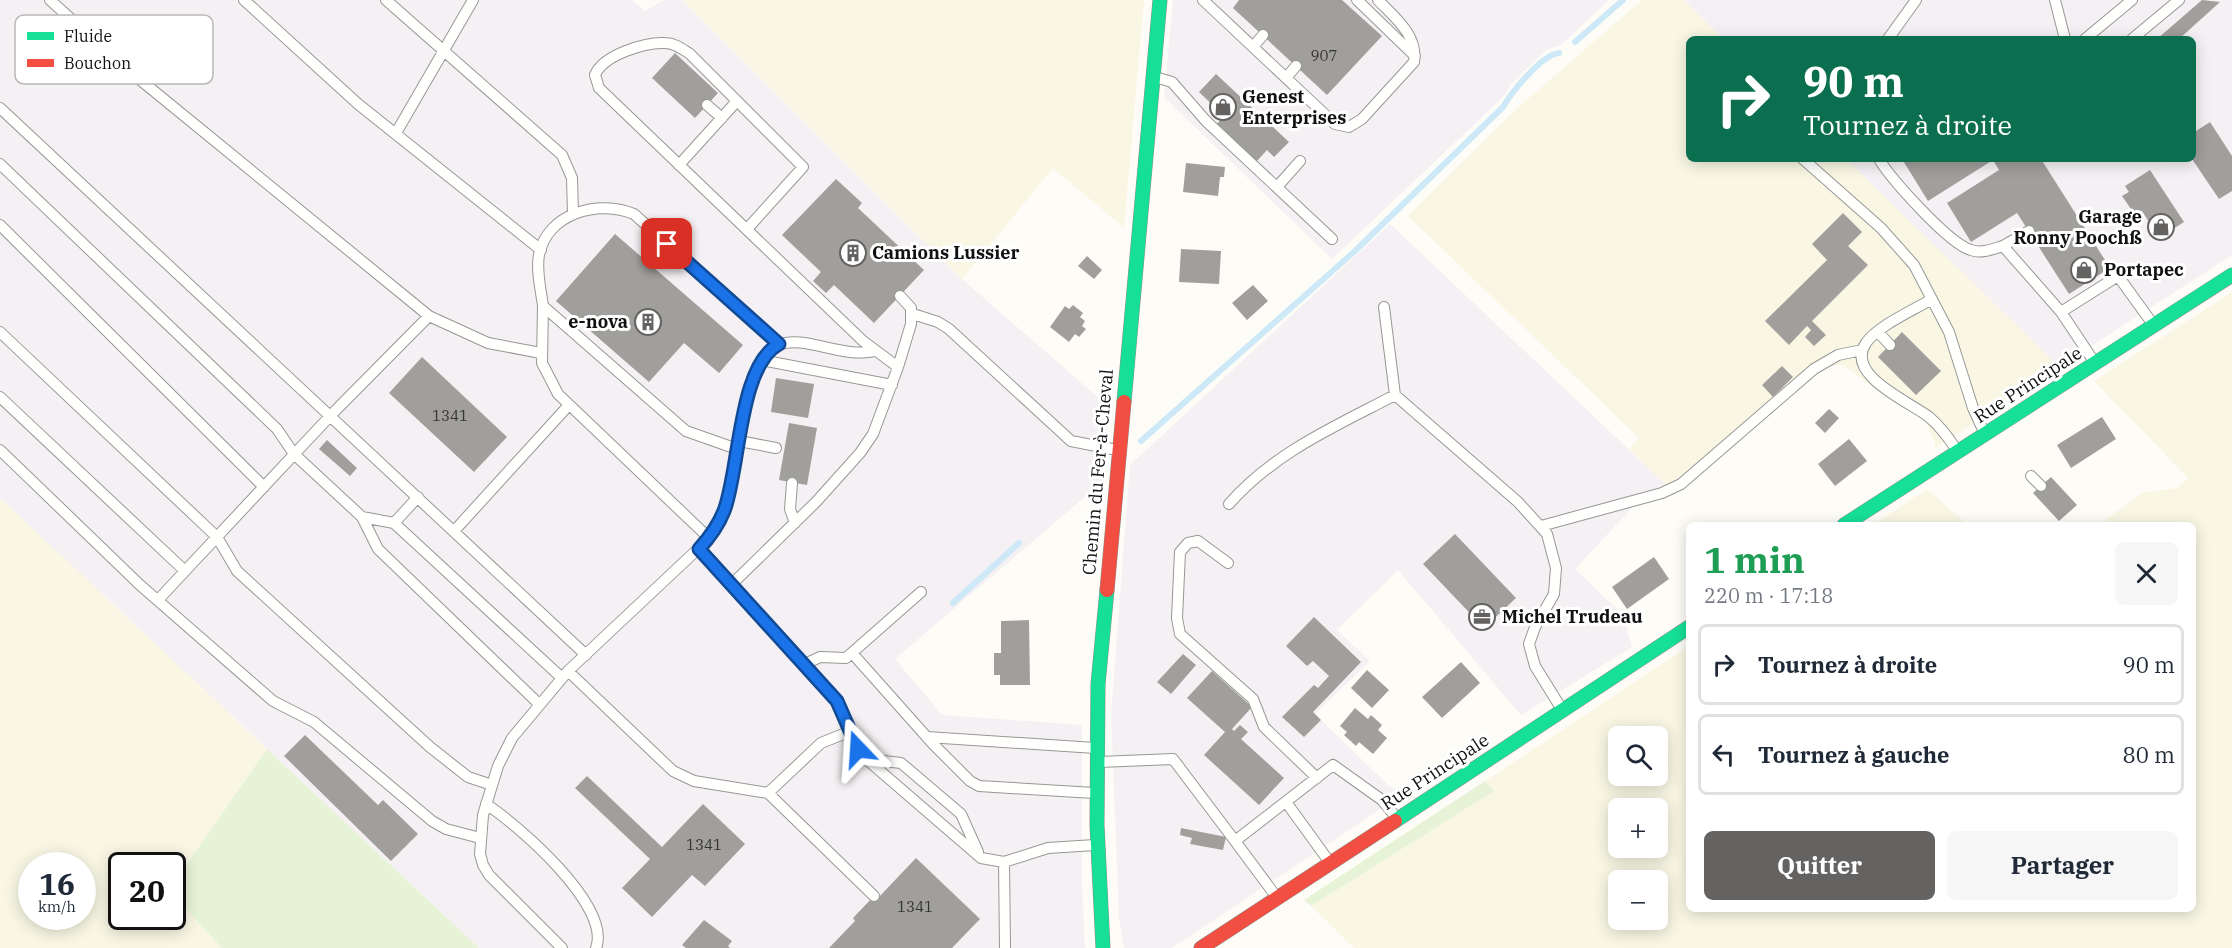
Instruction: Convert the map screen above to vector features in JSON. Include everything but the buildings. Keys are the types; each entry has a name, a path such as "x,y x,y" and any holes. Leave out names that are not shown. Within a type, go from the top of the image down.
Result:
{"main road":[{"name":"Chemin du Fer-à-Cheval","path":"1103,948 1097,793 1101,634 1160,0"},
{"name":"Rue Principale","path":"1849,522 2232,275"},
{"name":"Rue Principale","path":"1201,948 1686,629"}],"lane":[{"path":"50,0 67,15"},
{"path":"244,0 327,78 541,250"},
{"path":"386,0 562,155 572,178 573,214"},
{"path":"396,133 473,0"},
{"path":"1203,0 1335,124 1348,127 1362,120 1411,68 1415,56 1413,43 1407,31 1378,0"},
{"path":"1357,0 1415,56"},
{"path":"1890,36 1916,0"},
{"path":"2089,36 2132,0"},
{"path":"2136,36 2179,0"},
{"path":"2057,2 2064,36"},
{"path":"1253,47 1263,35"},
{"path":"747,229 803,166 690,54 678,46 655,43 609,57 602,63 595,75 599,88 679,165 876,351 898,367"},
{"path":"1286,78 1296,66"},
{"path":"1152,77 1172,82 1206,121 1332,239"},
{"path":"145,84 429,316 488,343 541,353"},
{"path":"679,165 737,101"},
{"path":"707,105 722,118"},
{"path":"0,108 586,655"},
{"path":"1206,121 1220,120"},
{"path":"1277,187 1300,161"},
{"path":"1806,162 1903,250 1932,299 1956,349 1973,408 1986,434"},
{"path":"1881,162 1906,194 1962,247 1978,252 2003,246 2029,231"},
{"path":"0,164 277,429 294,454 362,517 378,549 539,704"},
{"path":"709,538 569,405 549,382 541,353 543,306 539,267 541,250 555,227 573,214 602,207 634,214 779,344"},
{"path":"0,225 264,487"},
{"path":"2003,246 2061,312 2095,363"},
{"path":"2061,312 2118,276 2154,325"},
{"path":"732,585 795,523 860,453 873,434 892,386 913,314 908,302 900,296"},
{"path":"1932,299 1878,332 1866,342 1862,350 1869,376 1929,417 1958,451"},
{"path":"543,306 686,430 738,445 776,448"},
{"path":"1384,307 1395,395 1518,502 1541,526 1554,554 1554,594 1532,632 1529,644 1535,666 1562,710"},
{"path":"913,314 938,322 949,329 1071,441 1118,450"},
{"path":"158,600 331,415 429,316"},
{"path":"0,332 217,537 237,571 430,747 468,777 492,785"},
{"path":"1878,332 1890,345"},
{"path":"562,948 489,876 480,854 480,838 486,804 498,766 512,738 565,675 709,538 725,508 746,403 761,360 770,349 779,344 799,342 850,354 876,351"},
{"path":"1541,526 1662,493 1681,484 1815,369 1838,355 1862,350"},
{"path":"761,360 892,386"},
{"path":"1228,504 1265,468 1289,451 1395,395"},
{"path":"0,397 185,571"},
{"path":"454,530 569,405"},
{"path":"0,450 158,600 273,701 314,722 432,821 446,829 480,838"},
{"path":"2031,476 2041,486"},
{"path":"792,483 790,508 795,523"},
{"path":"394,522 418,496"},
{"path":"362,517 394,522 673,771 694,781 768,793 874,896"},
{"path":"1228,563 1198,541 1188,543 1180,552 1177,623 1180,634 1193,655 1253,699 1264,727 1317,778"},
{"path":"699,549 837,701 865,759 981,858 1004,862 1048,848 1098,845"},
{"path":"805,664 820,657 840,659 852,653 921,592"},
{"path":"852,653 970,781 979,786 1097,793"},
{"path":"768,793 821,743 851,731"},
{"path":"927,737 1097,755 1173,759 1277,897"},
{"path":"865,759 901,763 961,814 981,858"},
{"path":"1235,841 1333,765 1382,800 1397,819"},
{"path":"1286,802 1330,862"},
{"path":"486,804 512,821 545,852 577,890 595,924 598,939 596,948"},
{"path":"1004,862 1005,948"}],"shaded area":[{"path":"0,0 632,0 645,11 664,0 682,0 962,279 1109,407 1101,483 895,659 942,715 1082,725 1082,885 1085,948 479,948 0,498"},
{"path":"682,0 1144,0 1124,228 1053,168 962,279"},
{"path":"1173,0 1609,0 1561,45 1546,50 1510,85 1506,94 1332,259 1164,97"},
{"path":"1642,0 1684,0 1720,36 1686,36 1686,162 1849,162 2059,367 1934,449 1935,442 1925,420 1883,395 1849,369 1842,365 1833,366 1822,371 1676,494 1629,449 1639,438 1408,216 1514,111"},
{"path":"1684,0 2232,0 2232,255 2059,367 1849,162 2196,162 2196,36 1720,36"},
{"path":"1390,224 1676,494 1633,507 1575,569 1623,615 1632,647 1521,715 1398,570 1337,630 1370,661 1315,714 1389,786 1403,794 1172,948 1124,948 1119,918 1111,714 1130,465"},
{"path":"2232,292 2232,948 1354,948 1311,906 1493,791 1485,781 1686,648 1686,912 2196,912 2196,522 2103,522 2142,493 2177,488 2188,478 2094,381"},
{"path":"1927,489 1965,522 1878,522"},
{"path":"0,498 267,749 186,865 186,852 108,852 108,930 186,930 186,909 222,948 0,948"}],"green space":[{"path":"267,749 479,948 222,948 186,909 186,865"},
{"path":"1485,781 1494,791 1311,906 1304,900"}],"waterway":[{"path":"1575,42 1623,0"},
{"path":"1141,441 1355,251 1503,107 1536,67 1552,55 1559,53"},
{"path":"953,603 1019,543"}],"traffic: fast":[{"path":"1124,402 1160,0"},
{"path":"1849,522 2232,275"},
{"path":"1103,948 1097,825 1098,684 1107,590"},
{"path":"1395,821 1686,629"}],"traffic: jam":[{"path":"1107,590 1124,402"},
{"path":"1201,948 1395,821"}],"place":[{"name":"Genest Enterprises","path":"1223,107"},
{"name":"Garage Ronny Poochß","path":"2161,227"},
{"name":"Camions Lussier","path":"853,253"},
{"name":"Portapec","path":"2084,270"},
{"name":"e-nova","path":"648,322"},
{"name":"Michel Trudeau","path":"1482,617"}],"route":[{"path":"667,244 766,335 779,344 770,349 761,360 746,403 725,508 717,527 699,549 837,701 848,720 858,749"}]}
